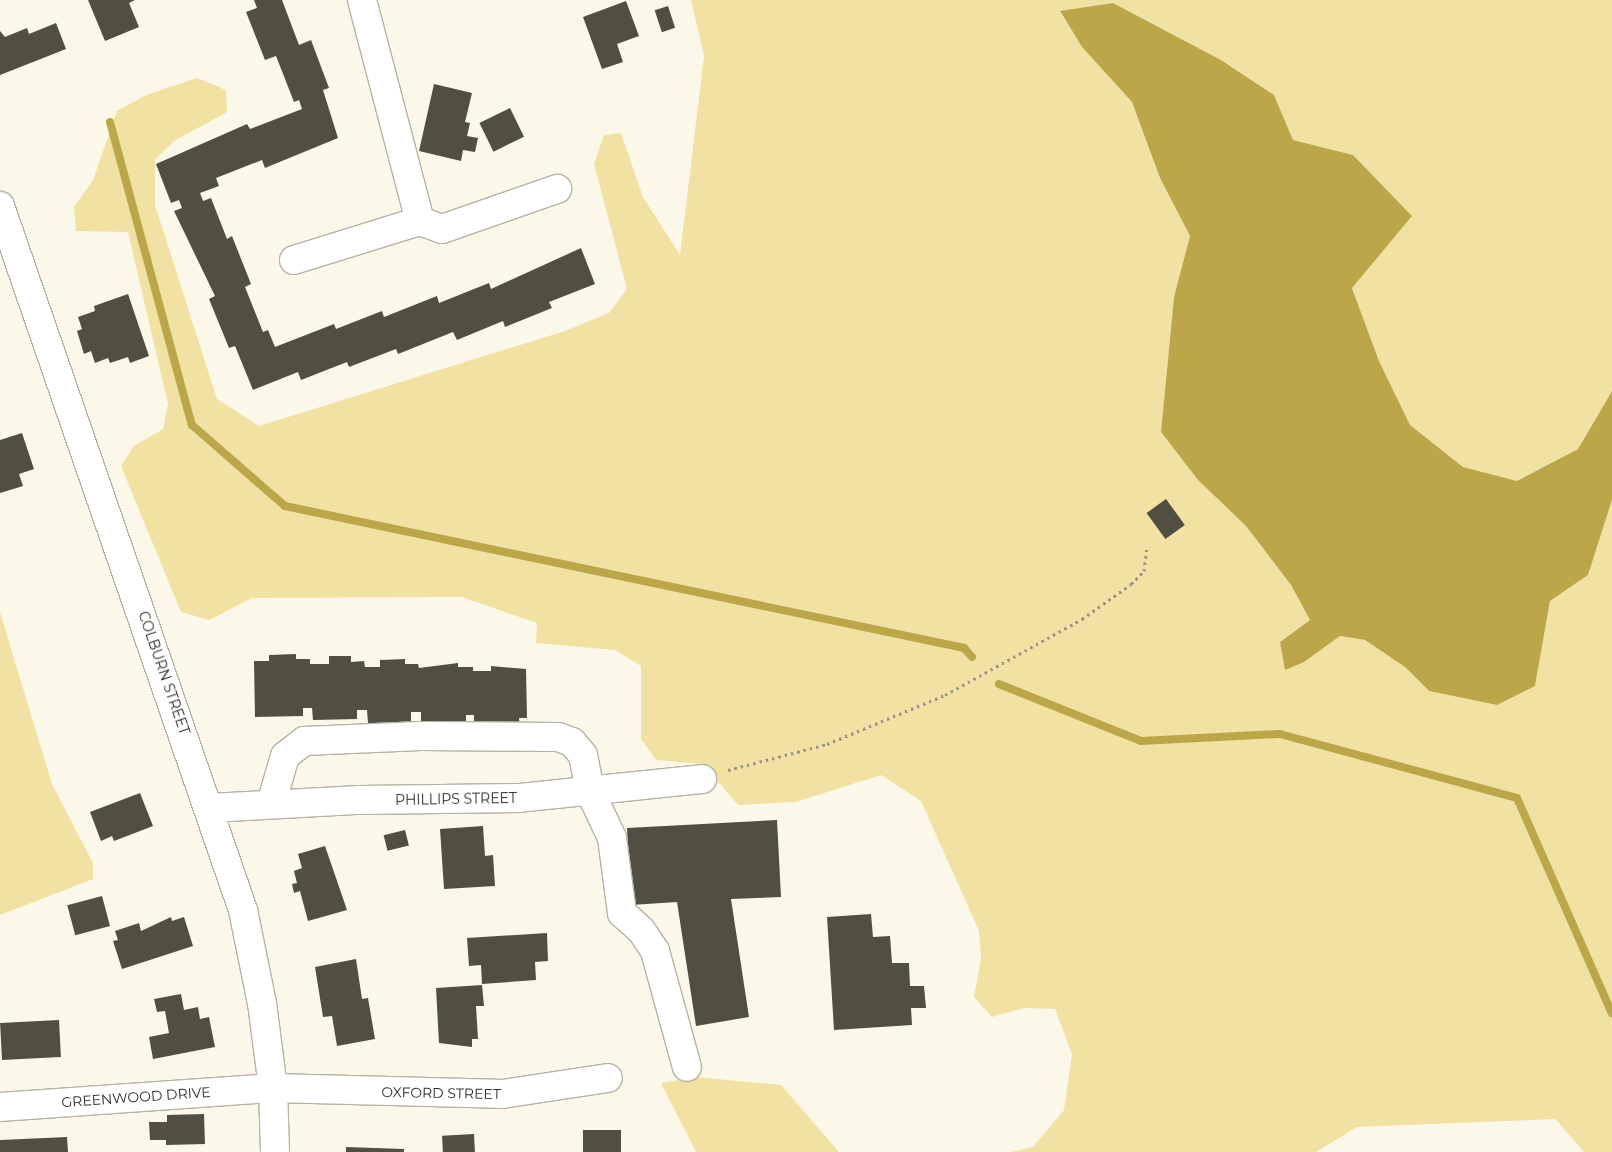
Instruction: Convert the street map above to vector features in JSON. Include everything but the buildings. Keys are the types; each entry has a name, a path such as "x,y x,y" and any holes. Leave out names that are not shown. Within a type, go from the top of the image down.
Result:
{"street":[{"path":"362,0 420,221"},
{"path":"294,260 420,221 442,229 557,189"},
{"name":"COLBURN STREET","path":"0,206 210,808 243,910 262,1004 273,1088 275,1152"},
{"path":"271,804 285,756 304,741 322,739 558,737 572,742 583,755 590,792 612,838 622,913 641,930 655,951 687,1067"},
{"name":"PHILLIPS STREET","path":"210,808 271,804 519,798 702,779"},
{"name":"OXFORD STREET","path":"273,1088 502,1094 608,1078"},
{"name":"GREENWOOD DRIVE","path":"0,1107 273,1088"}],"path":[{"path":"702,779 750,762 826,744 945,695 1082,619 1131,584 1144,571 1147,548"}],"shaded area":[{"path":"691,0 1612,0 1612,391 1578,449 1517,481 1463,467 1410,425 1379,361 1352,287 1412,216 1353,155 1293,140 1274,95 1221,60 1113,3 1060,12 1082,47 1132,102 1160,178 1190,236 1174,297 1161,432 1198,480 1246,526 1291,585 1310,620 1280,642 1304,662 1340,636 1365,640 1405,667 1429,691 1497,705 1535,686 1550,601 1588,575 1612,500 1612,1152 1584,1152 1555,1119 1357,1127 1316,1152 1010,1152 1033,1147 1064,1110 1072,1054 1055,1009 1024,1008 992,1017 974,997 981,959 979,931 921,801 881,775 796,802 738,805 703,764 656,760 641,739 641,666 615,650 536,643 537,623 462,597 252,598 209,620 181,612 121,466 134,446 163,429 168,404 128,232 76,231 74,207 93,180 117,111 146,95 197,78 226,90 227,112 174,141 155,160 155,205 217,399 259,426 565,331 609,313 627,289 594,164 604,135 621,133 643,197 680,255 704,56"},
{"path":"1113,3 1221,60 1274,95 1293,140 1353,155 1412,216 1352,288 1379,361 1410,425 1463,467 1517,481 1578,449 1612,391 1612,500 1588,575 1550,601 1535,686 1497,705 1429,691 1405,667 1365,640 1340,636 1304,662 1285,670 1280,642 1310,620 1291,585 1246,526 1198,480 1161,432 1174,297 1190,236 1160,178 1132,102 1082,47 1060,11"},
{"path":"0,612 52,784 93,863 93,879 0,915"},
{"path":"696,1077 781,1085 839,1152 696,1152 661,1083"}],"waterway":[{"path":"110,122 192,425 285,506 964,648 972,657"},
{"path":"999,684 1141,741 1280,734 1517,798 1612,1013"}]}
